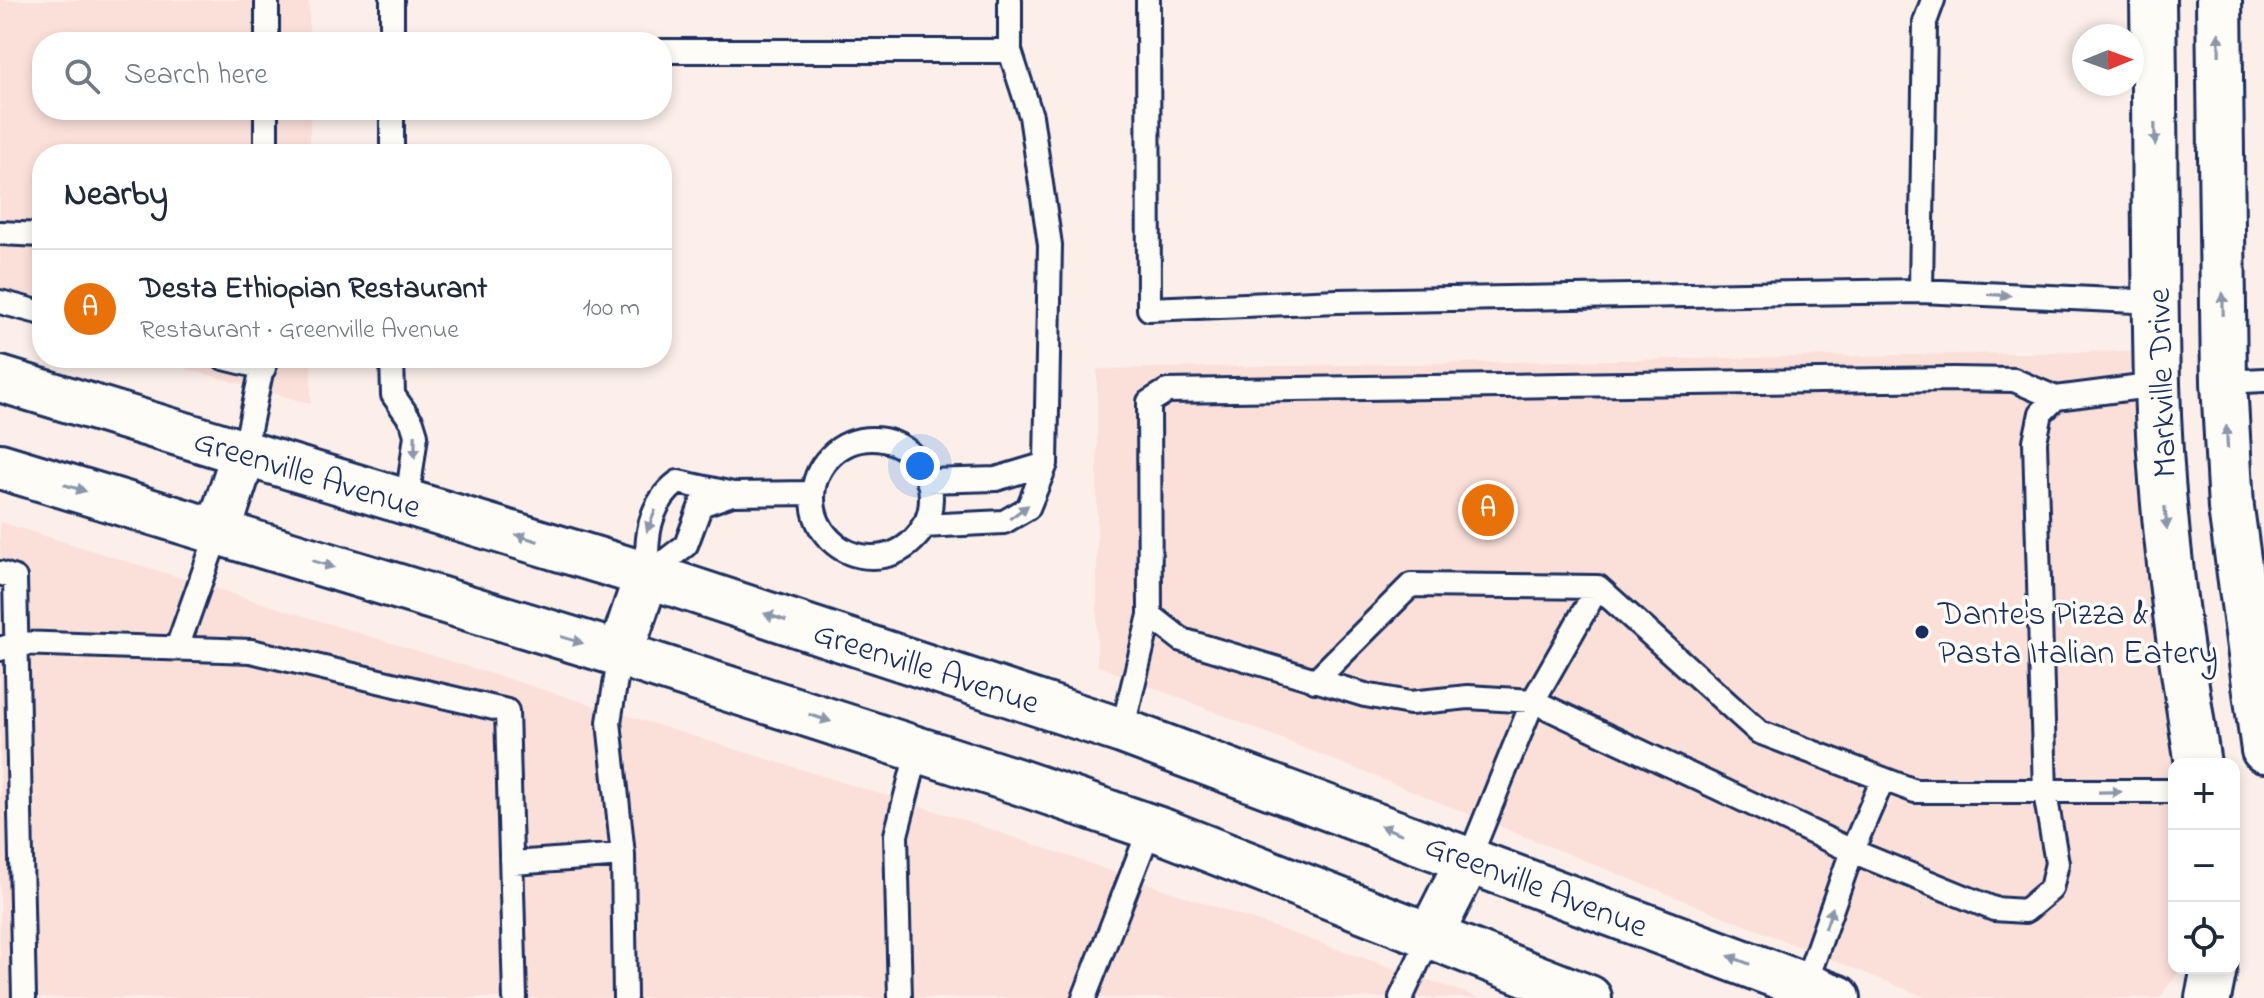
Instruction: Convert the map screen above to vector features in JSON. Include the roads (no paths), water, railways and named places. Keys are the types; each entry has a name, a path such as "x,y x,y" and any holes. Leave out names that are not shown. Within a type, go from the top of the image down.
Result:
{"main road":[{"name":"Markville Drive","path":"2153,0 2157,385 2167,527 2197,758"},
{"name":"Markville Drive","path":"2219,0 2244,381 2231,508 2264,750"},
{"name":"Greenville Avenue","path":"0,379 647,575 1122,731 1822,992"},
{"path":"2157,385 2244,381"},
{"path":"218,532 244,453"},
{"path":"0,466 620,654 918,749 1150,828 1589,998"},
{"path":"620,654 647,575"},
{"path":"1429,938 1469,859"},
{"path":"2208,998 2213,974"},
{"path":"2230,974 2232,998"}],"lane":[{"path":"267,0 267,32"},
{"path":"392,0 392,32"},
{"path":"923,526 1004,522 1028,508 1046,464 1050,245 1031,116 1010,51 1010,0"},
{"path":"1148,0 1149,309 1354,301 1921,291 2157,302"},
{"path":"1921,291 1925,22 1933,0"},
{"path":"672,51 1010,51"},
{"path":"266,120 266,144"},
{"path":"392,120 392,144"},
{"path":"0,233 32,235"},
{"path":"0,302 32,310"},
{"path":"244,453 263,368"},
{"path":"392,368 393,395 412,422 416,435 407,502"},
{"path":"1122,731 1150,615 1149,402 1167,391 1953,379 2014,380 2056,398 2157,385"},
{"path":"1150,615 1182,640 1315,681 1410,703 1468,697 1533,701 1852,851 1994,909 2025,911 2051,889 2057,863 2045,793 2035,441 2041,413 2056,398"},
{"path":"874,439 892,442 908,451 928,481 931,500 923,526 900,550 882,557 862,556 842,550 827,537 817,520 813,493 820,469 842,446 874,439"},
{"path":"928,481 996,479 1046,464"},
{"path":"647,575 646,534 663,493 678,482 733,494 813,493"},
{"path":"647,575 686,545 701,505 733,494"},
{"path":"177,648 218,532"},
{"path":"0,573 15,578 9,646 24,998"},
{"path":"1315,681 1411,585 1598,587 1759,732 1915,791 2168,791"},
{"path":"1469,859 1533,701 1598,587"},
{"path":"9,646 251,651 507,711 515,998"},
{"path":"620,654 609,722 623,855 625,998"},
{"path":"900,998 896,835 918,749"},
{"path":"1822,992 1852,851 1883,779"},
{"path":"1084,998 1150,828"},
{"path":"513,863 623,855"},
{"path":"1401,998 1429,938"}],"place":[{"name":"Desta Ethiopian Restaurant","path":"1488,510"},
{"name":"Dante's Pizza & Pasta Italian Eatery","path":"1922,632"}]}
